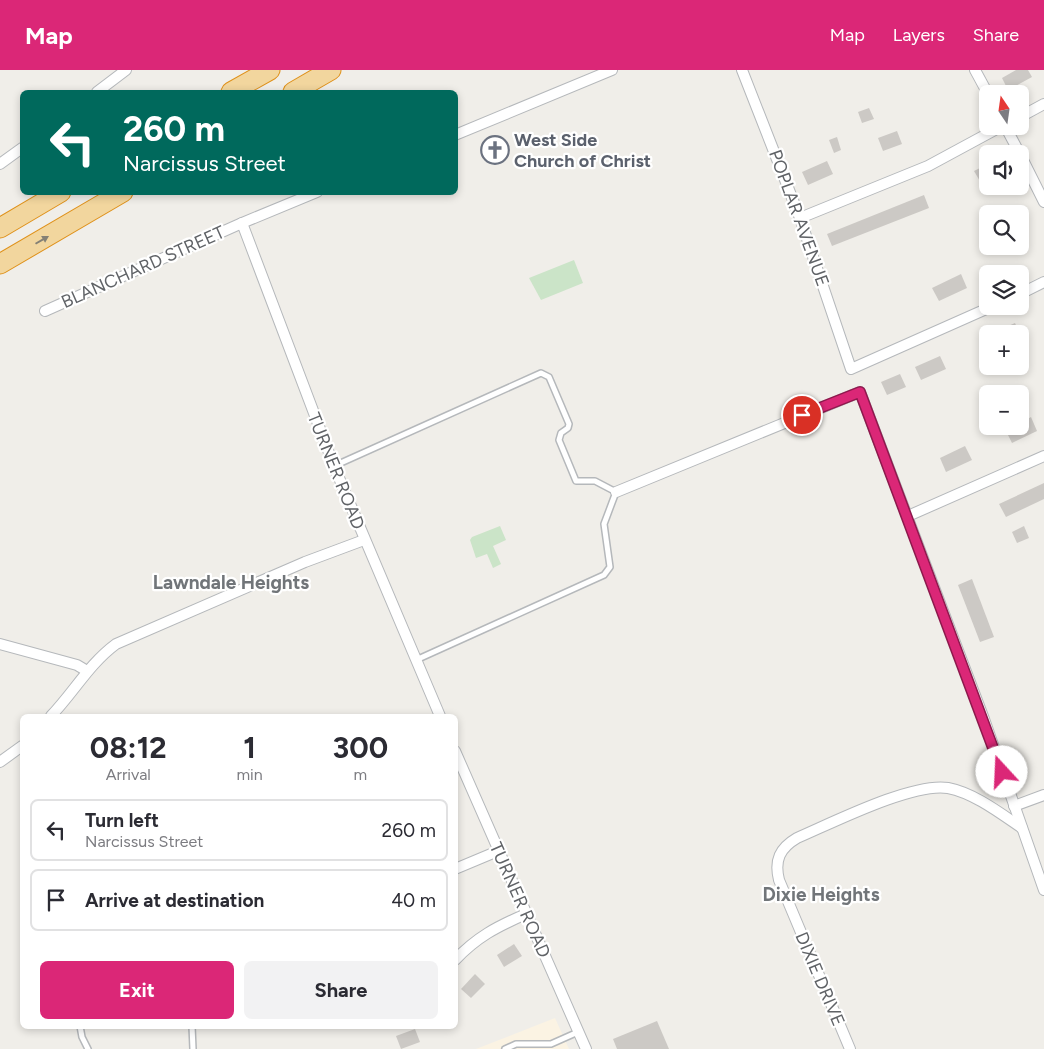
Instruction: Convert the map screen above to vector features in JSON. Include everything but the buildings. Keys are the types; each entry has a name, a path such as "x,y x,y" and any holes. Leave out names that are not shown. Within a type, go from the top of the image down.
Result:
{"highway":[{"path":"235,90 270,70"},
{"path":"296,90 331,70"},
{"path":"0,228 56,195"},
{"path":"0,264 118,195"}],"street":[{"path":"100,90 126,70"},
{"path":"458,134 612,70"},
{"name":"POPLAR AVENUE","path":"742,70 800,218 851,369 979,312"},
{"path":"975,70 983,85"},
{"path":"1029,112 1044,104"},
{"path":"800,218 928,166 987,135"},
{"path":"0,164 20,149"},
{"path":"1029,172 1044,202"},
{"name":"BLANCHARD STREET","path":"45,311 242,223 310,195"},
{"name":"TURNER ROAD","path":"242,223 272,308 334,466 439,714"},
{"path":"1029,290 1044,282"},
{"path":"616,492 860,392 908,516 1044,890"},
{"path":"908,516 1044,456"},
{"path":"53,714 102,655 129,638 187,615 314,558 364,540"},
{"path":"0,644 77,665 87,671"},
{"path":"0,762 20,747"},
{"name":"TURNER ROAD","path":"458,758 586,1049"},
{"name":"DIXIE DRIVE","path":"850,1049 776,871 778,855 782,849 797,838 920,789 948,788 983,804 1022,828"},
{"path":"1014,806 1044,795"},
{"path":"458,868 498,851"},
{"path":"458,957 468,946 489,931 526,914"}],"lane":[{"path":"334,466 541,373 549,377 569,424 568,428 561,433 559,440 576,481 595,481 616,492 604,524 610,567 604,575 416,661"},
{"path":"81,1029 88,1049"},
{"path":"192,1029 193,1049"},
{"path":"505,1049 516,1044 532,1046 551,1044 578,1032"}],"shaded area":[{"path":"555,1018 569,1049 476,1049"}],"green space":[{"path":"574,260 583,283 541,300 529,278"},
{"path":"500,526 506,540 493,546 501,564 493,568 487,554 476,558 470,540 472,537"}],"place":[{"name":"West Side Church of Christ","path":"495,150"}],"district":[{"name":"Lawndale Heights","path":"231,582"},
{"name":"Dixie Heights","path":"821,894"}],"route":[{"path":"802,415 860,392 908,516 1002,772"}]}
